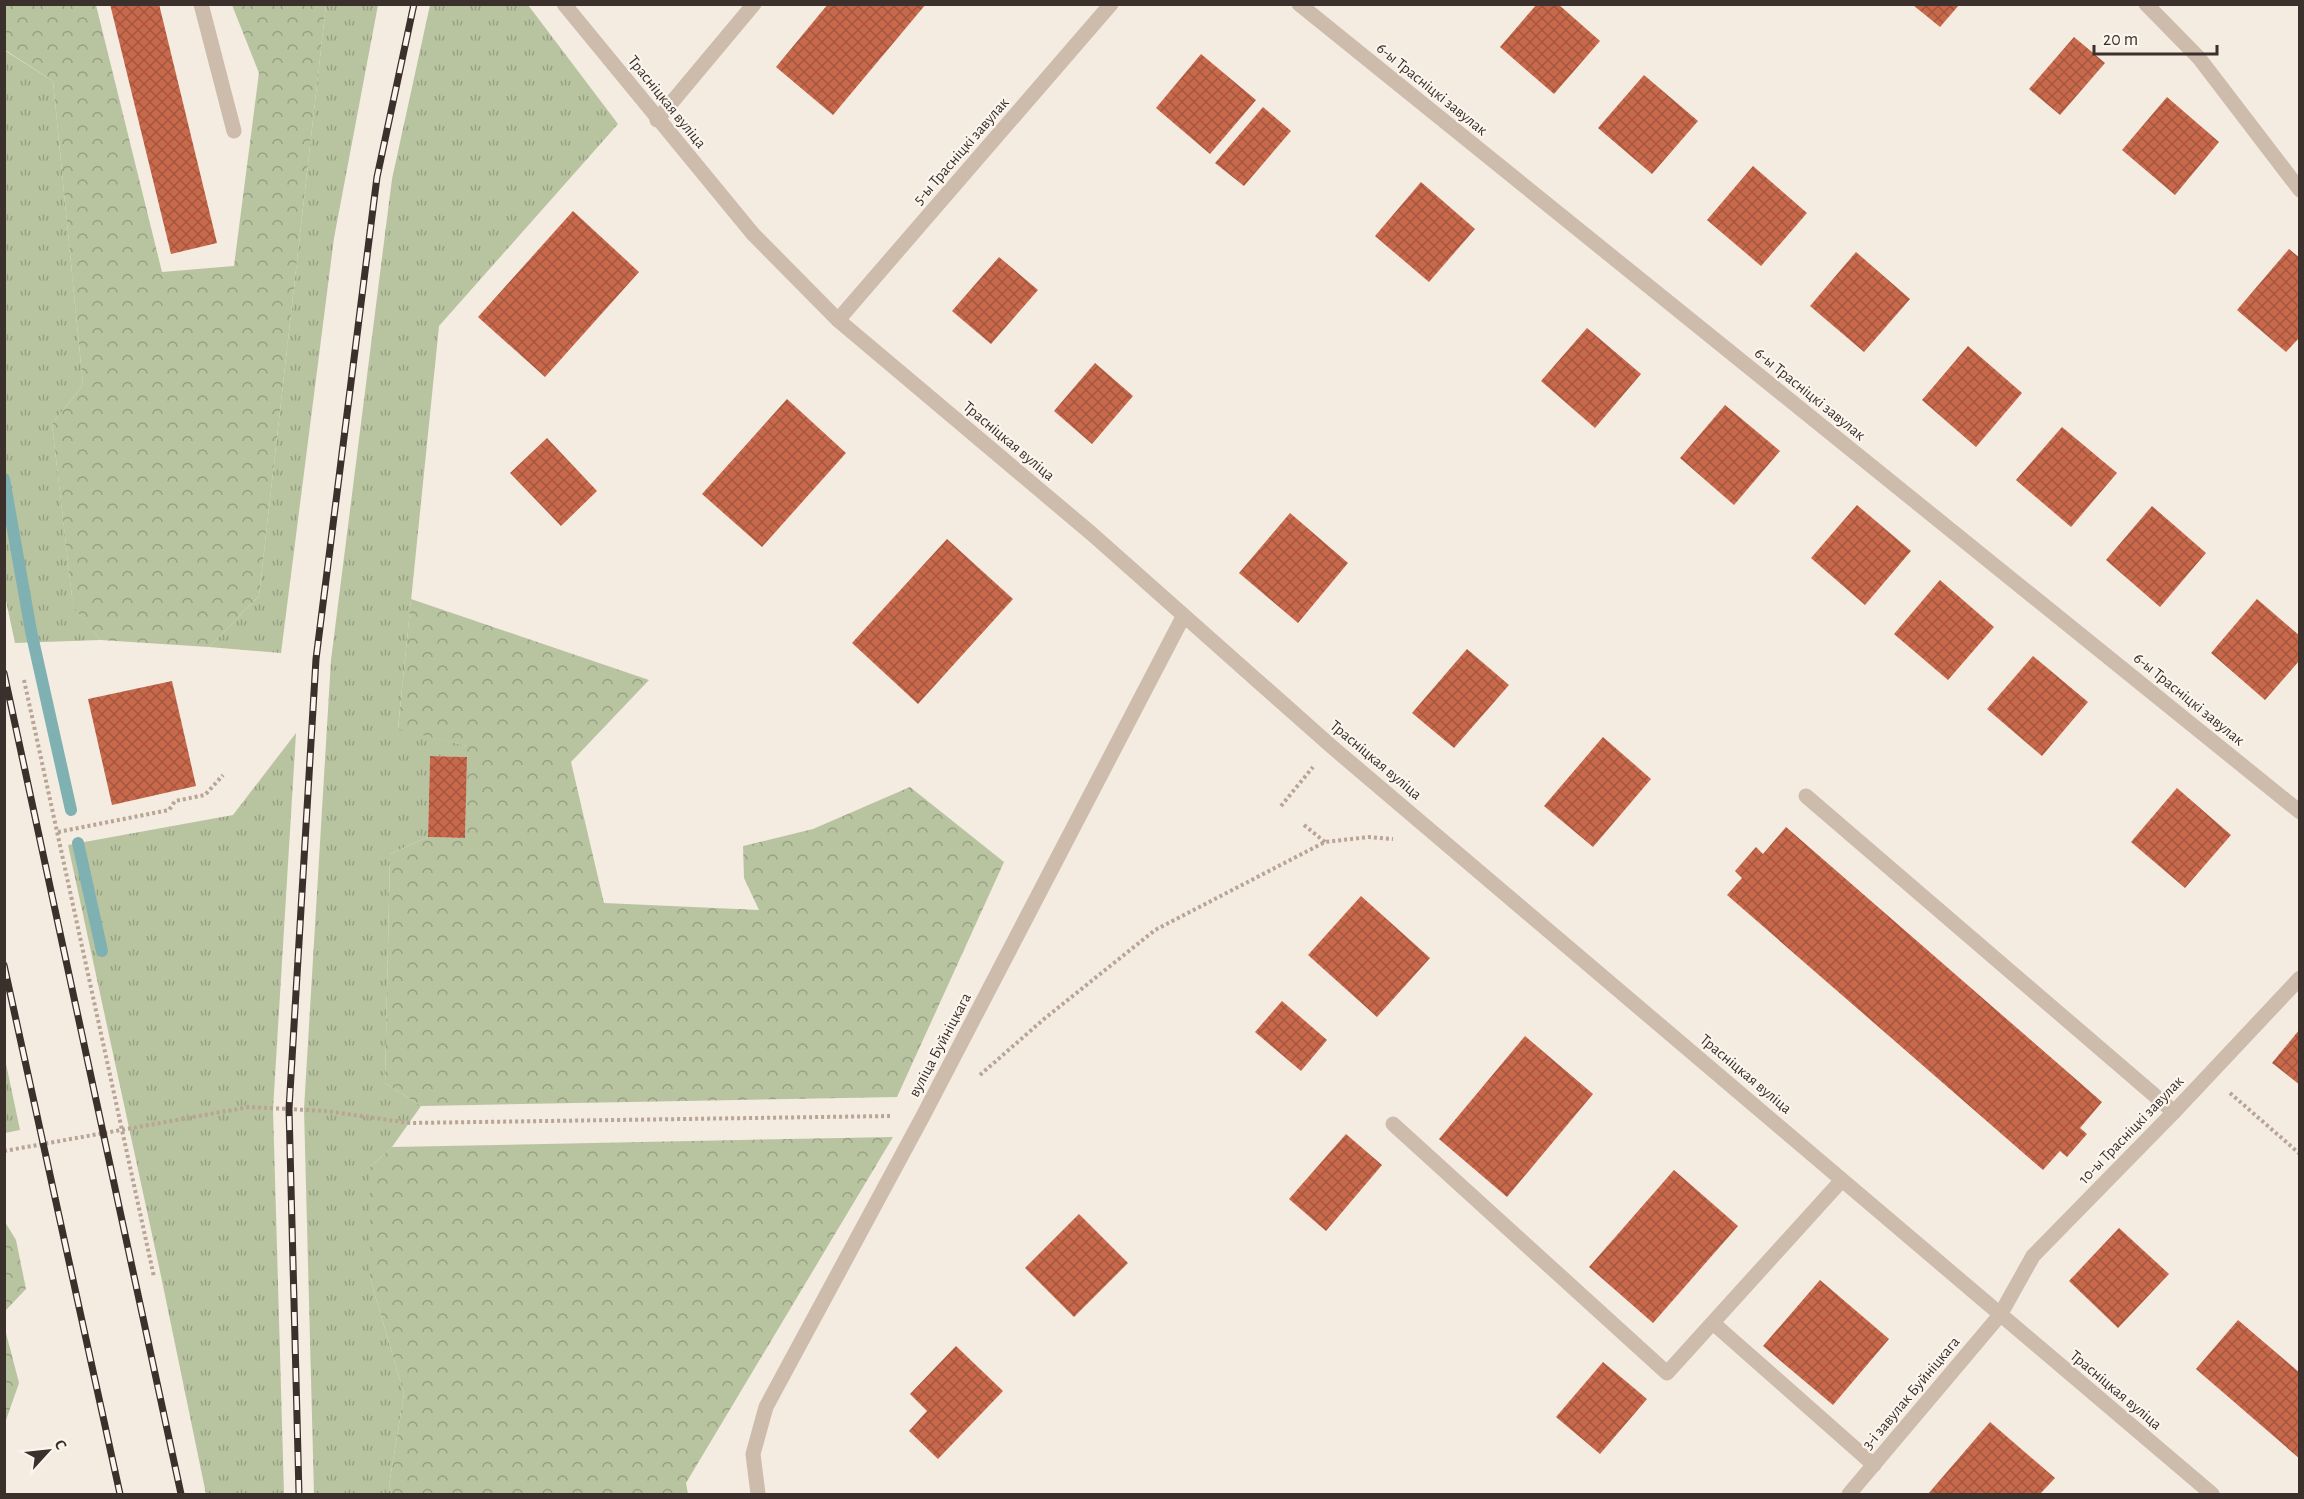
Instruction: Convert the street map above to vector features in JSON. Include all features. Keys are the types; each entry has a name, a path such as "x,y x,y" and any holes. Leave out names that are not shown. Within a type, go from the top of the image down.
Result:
{"street":[{"path":"201,4 234,131"},
{"name":"Трасніцкая вуліца","path":"564,4 753,234 838,320 1092,534 1330,746 2212,1494"},
{"path":"657,120 754,4"},
{"name":"5-ы Трасніцкі завулак","path":"838,320 1111,4"},
{"name":"6-ы Трасніцкі завулак","path":"1299,4 2300,812"},
{"path":"2146,4 2199,58 2300,190"},
{"name":"вуліца Буйніцкага","path":"758,1494 753,1454 766,1407 924,1116 1183,617"},
{"path":"1806,796 2174,1112"},
{"name":"10-ы Трасніцкі завулак","path":"2000,1315 2033,1256 2298,984"},
{"path":"1393,1124 1667,1373 1842,1180"},
{"name":"3-і завулак Буйніцкага","path":"1849,1494 2000,1315"},
{"path":"1713,1323 1874,1465"}],"path":[{"path":"24,680 154,1277"},
{"path":"1281,806 1330,746"},
{"path":"58,832 169,810 175,801 206,795 223,775"},
{"path":"1304,825 1325,842"},
{"path":"975,1079 1044,1019 1155,930 1325,842 1369,837 1447,845"},
{"path":"2209,1074 2300,1154"},
{"path":"4,1151 249,1107 326,1111 410,1123 924,1116"}],"green space":[{"path":"4,5 96,5 162,272 234,266 259,73 232,5 326,5 259,596 209,647 100,640 73,606 52,424 83,385 53,81 5,50"},
{"path":"326,5 378,5 334,238 281,653 209,647 259,596"},
{"path":"430,5 528,5 618,124 439,326 398,728 467,746 467,757 430,756 428,837 390,854 385,1083 421,1106 392,1147 370,1167 370,1278 404,1394 389,1485 392,1494 314,1494 304,1109 331,660 392,179"},
{"path":"4,50 53,81 83,385 52,424 73,605 100,640 15,643 5,596"},
{"path":"411,599 649,680 571,762 604,903 759,910 744,878 743,846 813,829 910,787 1004,862 897,1097 421,1106 385,1083 390,854 428,837 465,838 467,746 398,729"},
{"path":"296,733 273,1109 284,1494 206,1494 68,845 233,815"},
{"path":"5,1059 20,1130 4,1133"},
{"path":"893,1137 686,1483 688,1494 392,1494 389,1485 404,1394 370,1278 370,1167 392,1147"},
{"path":"5,1222 16,1240 26,1289 5,1311"},
{"path":"5,1329 19,1383 4,1423"}],"building":[{"path":"110,4 159,4 217,243 171,254"},
{"path":"828,4 926,4 833,115 776,67"},
{"path":"1537,4 1558,4 1600,41 1554,94 1500,47"},
{"path":"1913,5 1959,5 1940,27"},
{"path":"2074,37 2105,63 2060,115 2029,89"},
{"path":"1201,54 1256,100 1210,154 1156,108"},
{"path":"1644,75 1698,121 1652,174 1598,128"},
{"path":"2167,97 2219,142 2175,195 2122,150"},
{"path":"1263,107 1291,131 1244,186 1215,163"},
{"path":"1753,166 1807,213 1761,266 1707,220"},
{"path":"1421,182 1475,229 1429,282 1375,236"},
{"path":"573,211 639,272 545,377 478,317"},
{"path":"2289,249 2300,258 2300,337 2286,352 2237,310"},
{"path":"1856,252 1910,299 1864,352 1810,306"},
{"path":"999,257 1038,290 991,344 952,311"},
{"path":"1587,328 1641,374 1595,428 1541,381"},
{"path":"1968,346 2022,393 1976,447 1922,400"},
{"path":"1095,363 1133,396 1092,444 1054,411"},
{"path":"787,399 846,453 762,547 702,494"},
{"path":"1725,405 1780,451 1734,505 1680,458"},
{"path":"2062,427 2117,473 2071,527 2016,480"},
{"path":"547,438 597,491 561,526 510,473"},
{"path":"1857,505 1911,551 1865,605 1811,558"},
{"path":"2152,506 2206,553 2160,607 2106,560"},
{"path":"1290,513 1348,563 1298,623 1239,573"},
{"path":"947,539 1013,599 918,704 852,643"},
{"path":"1940,580 1994,627 1948,680 1894,634"},
{"path":"2257,599 2300,636 2300,660 2265,700 2211,653"},
{"path":"1467,649 1509,685 1454,748 1412,713"},
{"path":"2033,656 2088,702 2042,756 1987,709"},
{"path":"172,681 196,786 112,805 88,699"},
{"path":"1603,737 1651,779 1593,847 1544,806"},
{"path":"430,756 467,757 465,838 428,837"},
{"path":"2177,788 2231,835 2185,888 2131,842"},
{"path":"1786,827 2102,1102 2080,1128 2087,1134 2067,1157 2060,1151 2043,1170 1727,895 1742,878 1735,871 1756,847 1763,854"},
{"path":"1361,896 1430,958 1377,1017 1308,955"},
{"path":"1282,1001 1327,1040 1301,1071 1255,1032"},
{"path":"2300,1029 2300,1085 2272,1063"},
{"path":"1525,1036 1593,1094 1507,1197 1439,1139"},
{"path":"1346,1134 1382,1165 1326,1231 1289,1199"},
{"path":"1674,1170 1738,1226 1653,1323 1589,1267"},
{"path":"1079,1214 1128,1263 1074,1317 1025,1268"},
{"path":"2119,1228 2169,1274 2118,1328 2069,1281"},
{"path":"1820,1280 1889,1339 1833,1405 1763,1346"},
{"path":"2238,1320 2300,1373 2300,1459 2196,1369"},
{"path":"956,1346 1003,1391 938,1459 909,1431 927,1411 910,1394"},
{"path":"1603,1362 1647,1399 1600,1454 1556,1417"},
{"path":"1990,1422 2055,1478 2040,1494 1928,1494"}],"waterway":[{"path":"4,479 31,631 71,810"},
{"path":"78,843 102,951"}],"railway":[{"path":"299,1494 289,1109 316,659 377,177 414,4"},
{"path":"4,673 181,1494"},
{"path":"4,965 120,1494"}]}
